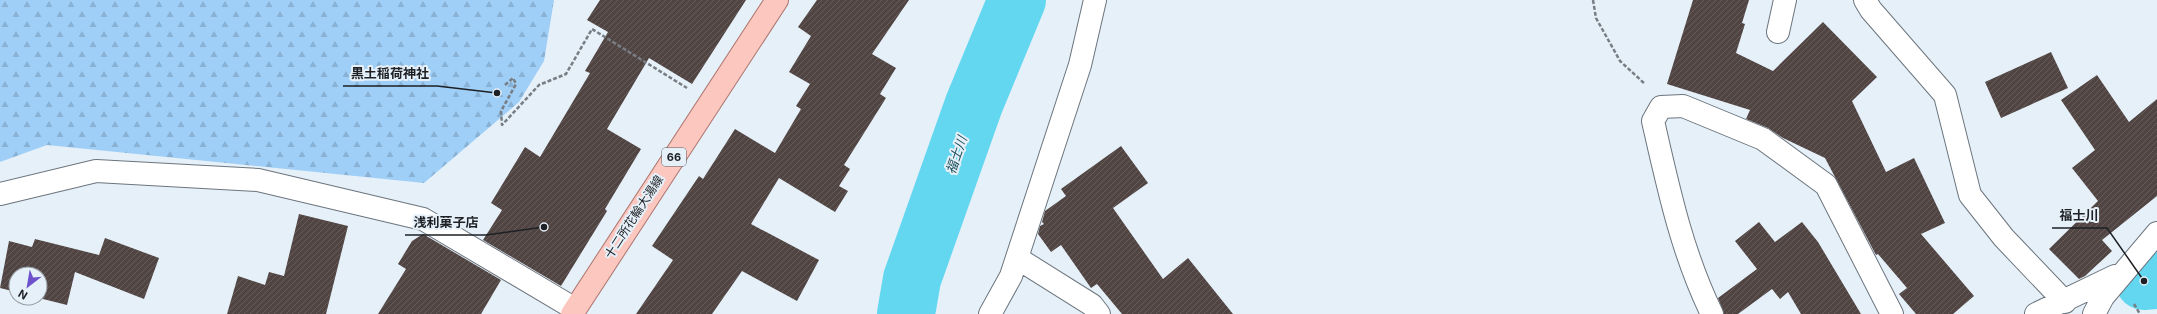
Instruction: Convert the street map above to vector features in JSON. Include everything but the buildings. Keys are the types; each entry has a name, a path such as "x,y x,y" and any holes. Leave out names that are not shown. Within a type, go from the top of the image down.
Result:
{"main road":[{"name":"十二所花輪大湯線","path":"574,312 777,0"}],"street":[{"path":"990,314 1011,276 1080,65 1095,0"},
{"path":"1778,32 1785,0"},
{"path":"1865,0 1871,10 1945,95 1970,195 2004,238 2065,302"},
{"path":"1712,314 1699,288 1678,224 1653,121 1661,107 1683,106 1763,139 1826,184 1892,314"},
{"path":"0,194 96,171 258,180 423,219 574,312"},
{"path":"2094,314 2103,297 2157,232"},
{"path":"1017,258 1092,305 1099,314"},
{"path":"2036,314 2065,302 2125,271"}],"path":[{"path":"1593,0 1596,18 1620,61 1650,88 1683,106"},
{"path":"505,85 513,78 516,84 501,111 502,124 539,85 566,74 592,29 710,102"}],"green space":[{"path":"0,0 554,0 544,61 519,102 424,183 47,145 0,162"}],"waterway":[{"name":"福士川","path":"906,314 912,279 974,104 1017,0"},
{"name":"福士川","path":"2144,281 2157,280"}],"place":[{"name":"黒土稲荷神社","path":"497,93"},
{"name":"浅利菓子店","path":"544,227"},
{"name":"福士川","path":"2144,281"}]}
